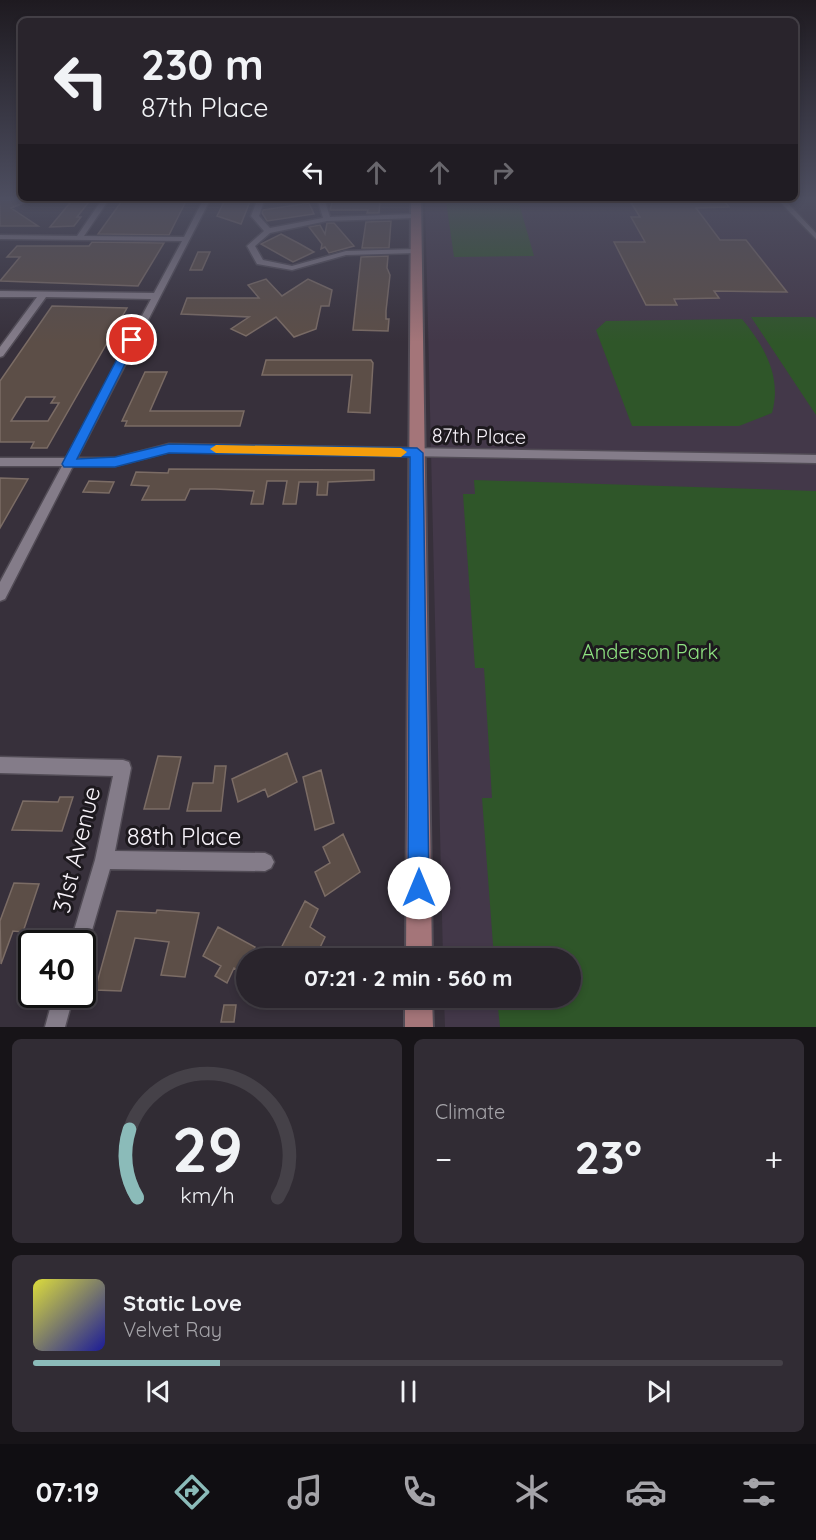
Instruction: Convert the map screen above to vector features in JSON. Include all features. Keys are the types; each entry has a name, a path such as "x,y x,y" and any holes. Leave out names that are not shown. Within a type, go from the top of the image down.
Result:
{"street":[{"path":"0,595 182,246"},
{"path":"251,246 260,262 292,268 346,253 417,251"},
{"path":"417,246 419,948"},
{"path":"0,294 154,296"},
{"path":"0,354 44,294"},
{"name":"87th Place","path":"0,462 68,464 115,462 169,448 816,459"},
{"name":"31st Avenue","path":"0,765 123,768 104,860 83,930"},
{"name":"88th Place","path":"104,860 265,862"},
{"path":"55,1027 60,1008"},
{"path":"419,1008 419,1027"}],"shaded area":[{"path":"426,246 816,246 816,1027 445,1027 444,1008 581,1008 581,948 443,948"}],"green space":[{"path":"452,246 531,246 534,256 454,257"},
{"path":"751,317 814,317 816,319 816,415"},
{"path":"742,319 758,340 773,375 775,400 772,413 739,426 632,426 596,330 606,321"},
{"name":"Anderson Park","path":"474,480 816,491 816,1027 500,1027 498,1008 581,1008 581,948 493,948 482,798 492,798 484,668 475,668 463,494 475,494"}],"building":[{"path":"17,246 162,246 138,286 0,281 20,257 7,257"},
{"path":"264,246 303,246 314,252 293,262"},
{"path":"322,246 354,246 329,253 325,247 321,249"},
{"path":"362,246 389,246 389,248 362,248"},
{"path":"616,246 751,246 787,292 714,291 719,298 674,299 677,305 646,305"},
{"path":"198,252 210,252 202,270 190,270"},
{"path":"388,256 387,268 390,275 386,319 389,319 388,331 353,330 361,257"},
{"path":"266,279 282,296 308,279 332,290 329,306 321,306 316,329 294,337 276,317 246,336 231,329 249,317 181,314 187,298 259,298 248,285"},
{"path":"52,306 127,308 47,448 31,448 34,442 0,442 0,381","holes":["26,397 55,397 51,403 59,403 48,421 11,421"]},
{"path":"266,360 371,360 373,363 370,413 348,412 352,375 262,375"},
{"path":"145,372 167,372 150,411 244,411 240,426 125,426 127,421 122,421"},
{"path":"169,469 374,470 374,480 328,482 327,495 317,495 318,482 299,482 296,504 283,504 287,481 267,481 263,504 251,504 254,491 215,489 190,489 185,500 142,500 149,486 131,485 136,472 168,473"},
{"path":"0,478 28,479 0,528"},
{"path":"89,481 114,482 109,493 83,492"},
{"path":"287,753 297,782 268,797 265,789 238,802 232,779"},
{"path":"158,756 181,757 169,809 144,809"},
{"path":"215,766 226,766 221,811 187,811 193,783 213,783"},
{"path":"321,770 334,823 315,830 303,777"},
{"path":"60,797 73,797 62,831 12,830 23,801 58,802"},
{"path":"343,834 360,872 325,896 315,872 330,863 323,847"},
{"path":"14,883 39,884 24,930 13,931 1,964 0,921"},
{"path":"305,901 318,909 310,927 325,937 320,948 281,948"},
{"path":"157,910 199,913 185,977 161,975 169,942 135,938 121,991 96,990 117,911 156,913"},
{"path":"218,927 255,947 236,948 236,969 234,968 227,983 215,976 221,966 203,956"},
{"path":"224,1005 236,1005 234,1022 221,1022"}],"slow traffic":[{"path":"216,449 401,452"}],"route":[{"path":"132,340 68,464 115,462 169,448 417,453 419,888"}]}
